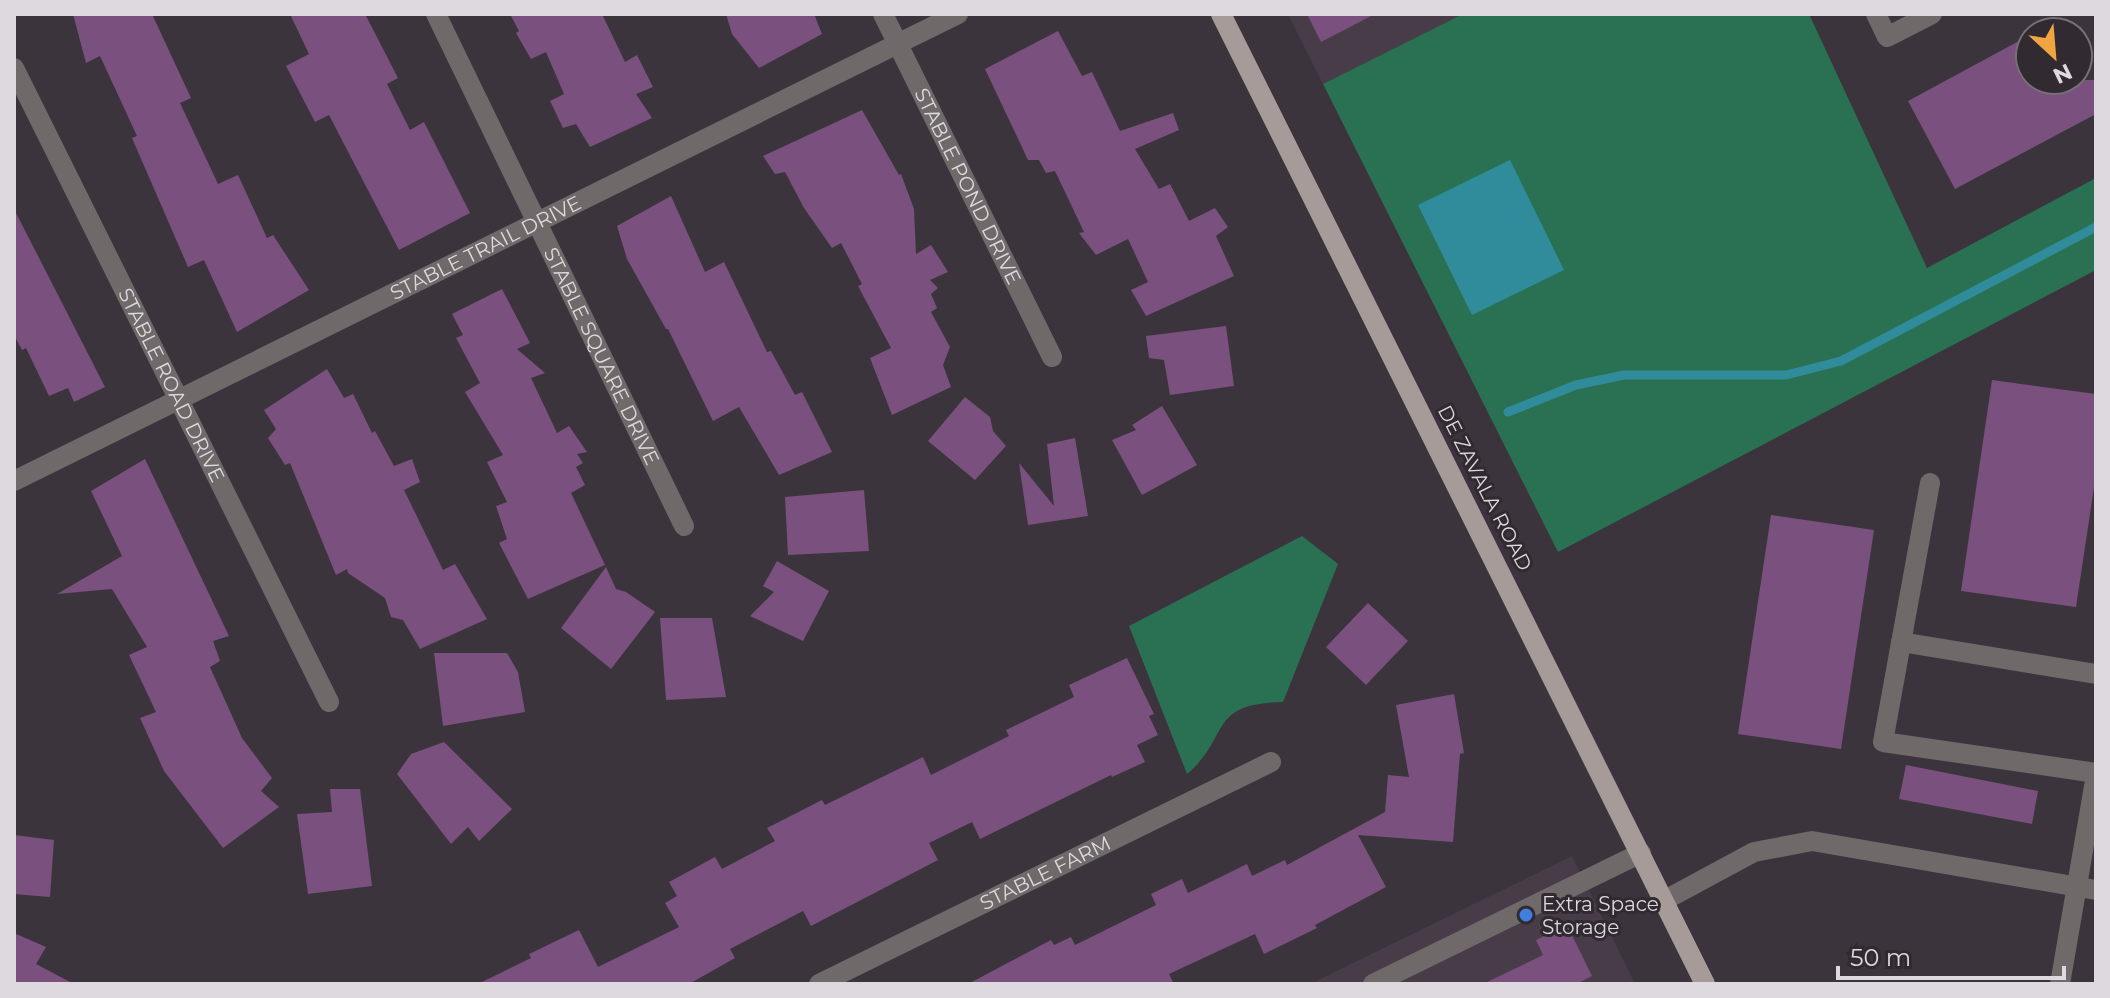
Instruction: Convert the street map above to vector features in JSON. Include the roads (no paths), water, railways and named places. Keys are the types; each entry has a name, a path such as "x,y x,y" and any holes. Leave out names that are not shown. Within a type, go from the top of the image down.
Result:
{"main road":[{"name":"DE ZAVALA ROAD","path":"1221,14 1705,984"}],"street":[{"name":"STABLE SQUARE DRIVE","path":"436,14 684,526"},
{"name":"STABLE POND DRIVE","path":"883,14 1052,357"},
{"name":"STABLE TRAIL DRIVE","path":"14,481 958,14"},
{"path":"1876,14 1887,37 1932,14"},
{"name":"STABLE ROAD DRIVE","path":"14,68 329,702"},
{"path":"1930,483 1883,742 2096,774 2060,984"},
{"path":"1901,642 2096,674"},
{"name":"STABLE FARM","path":"819,984 1271,762"},
{"path":"1665,900 1754,852 1812,841 2096,890"},
{"path":"1373,984 1641,853"}],"water":[{"path":"1510,160 1564,270 1472,315 1418,205"}],"waterway":[{"path":"1508,412 1576,385 1624,375 1786,375 1841,361 2096,227"}],"place":[{"name":"Extra Space Storage","path":"1526,915"}]}
